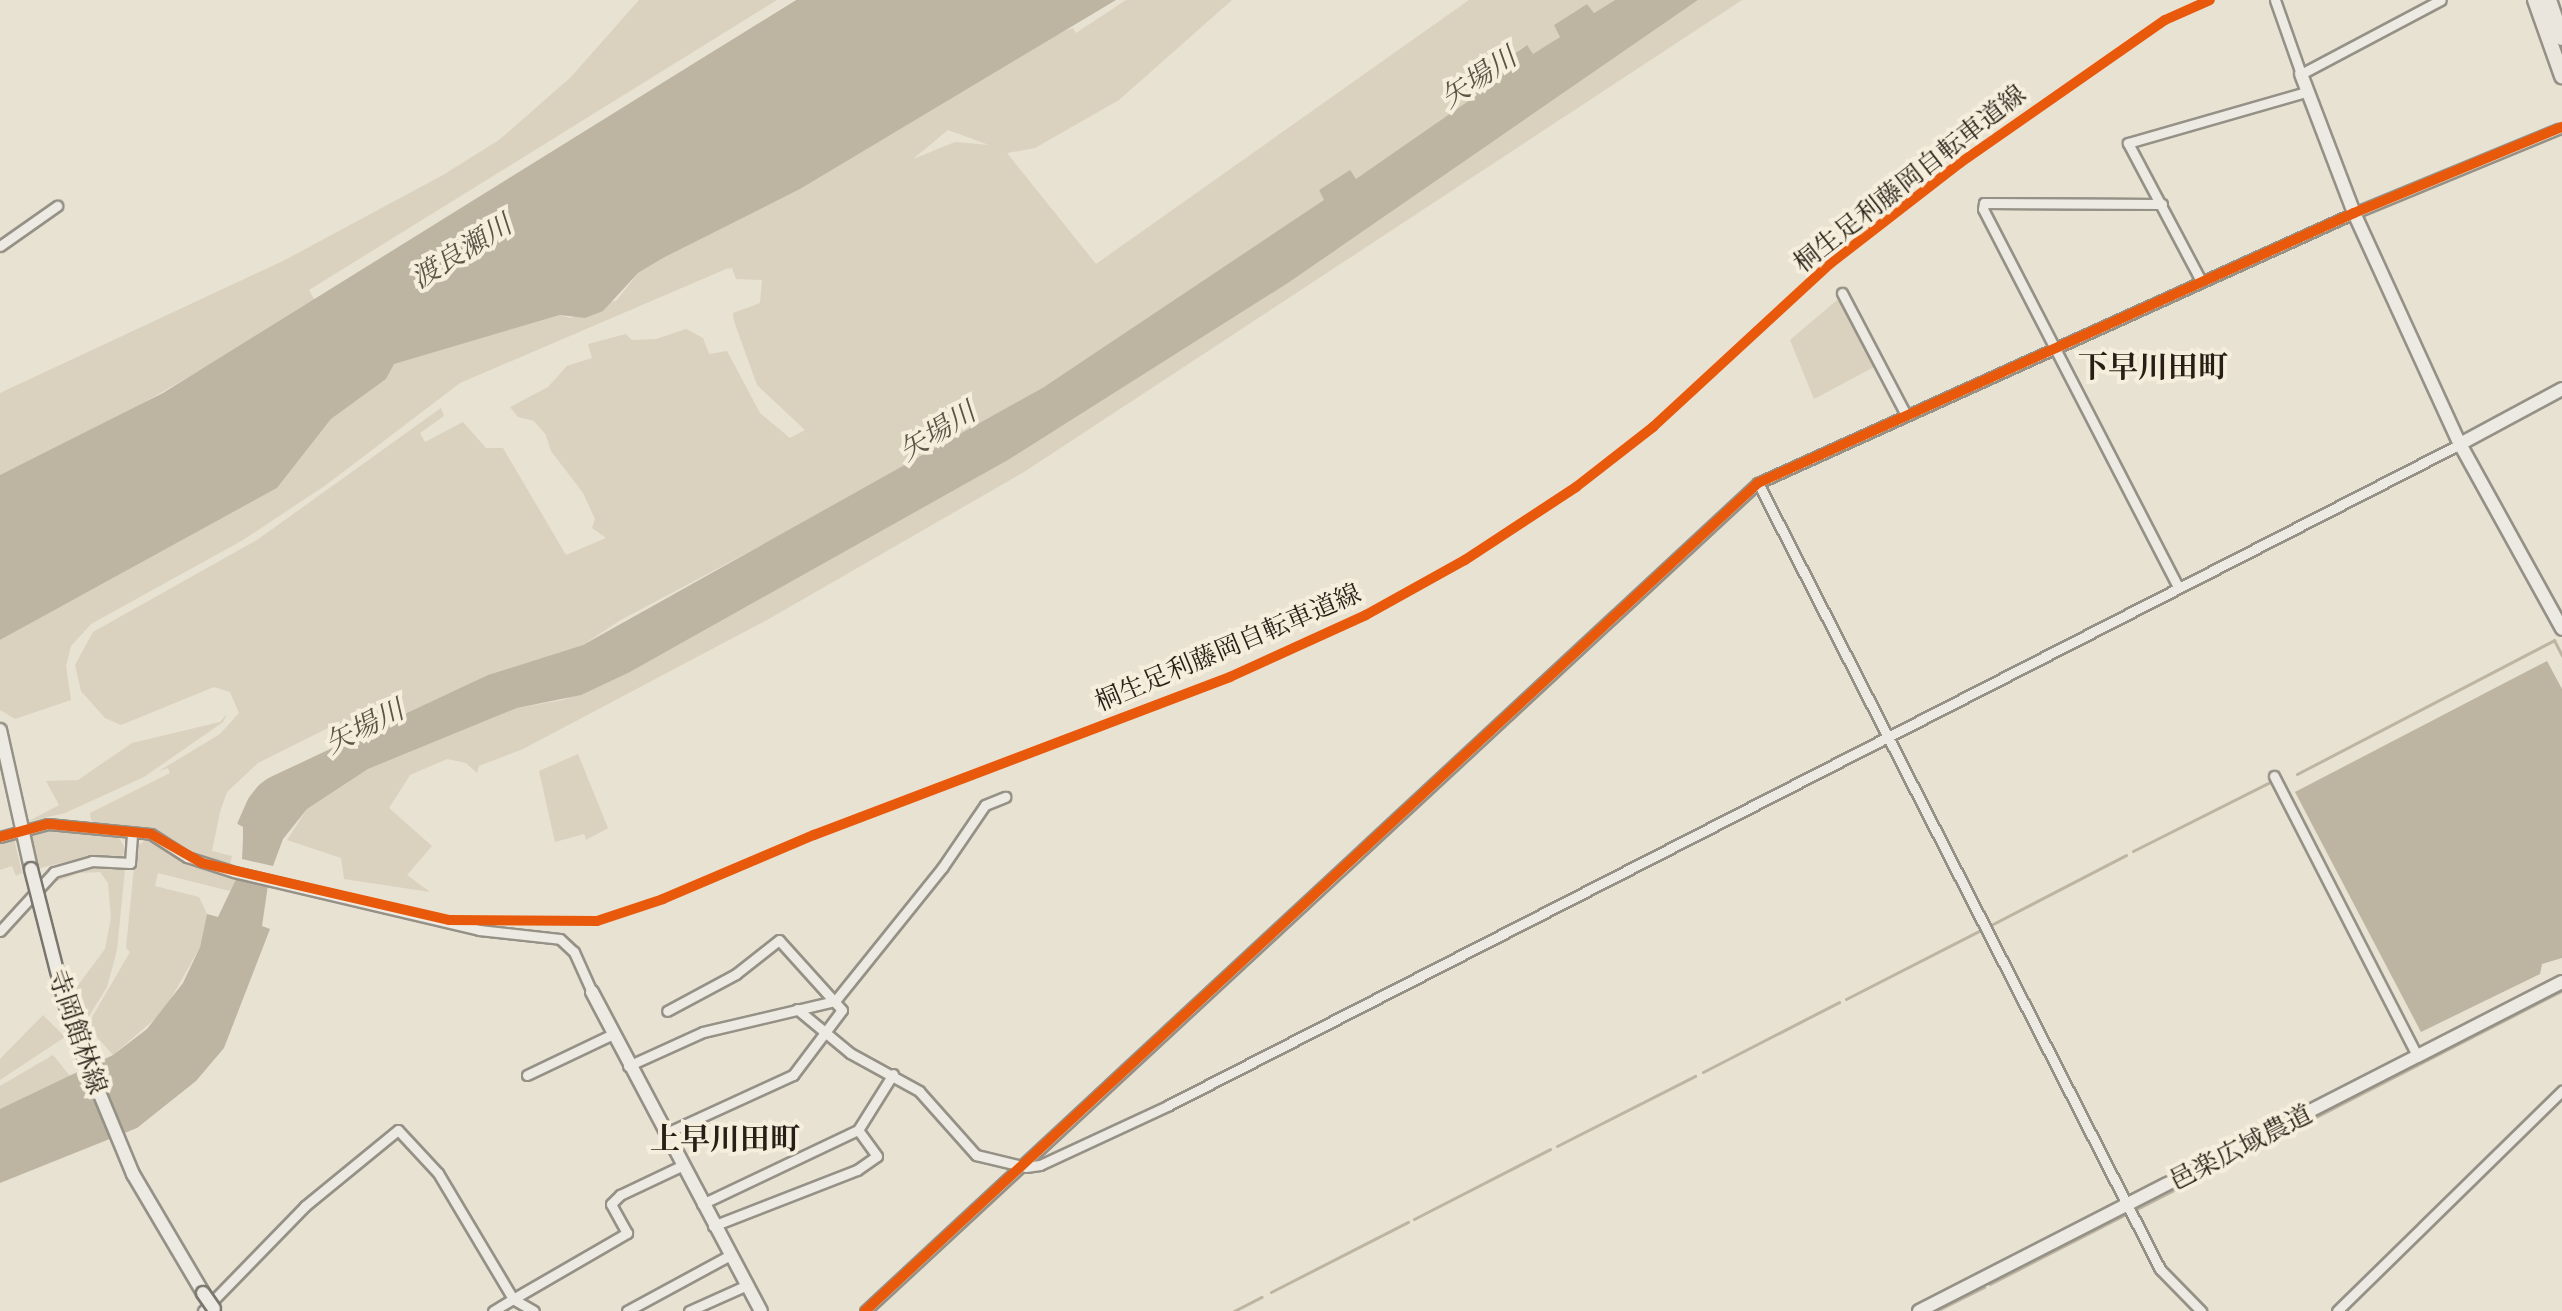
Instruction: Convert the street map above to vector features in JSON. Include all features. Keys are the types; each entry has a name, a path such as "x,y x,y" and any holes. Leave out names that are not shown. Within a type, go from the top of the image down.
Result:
{"main road":[{"path":"2535,0 2562,76"},
{"path":"2549,0 2562,38"}],"street":[{"path":"2275,0 2306,92 2354,213 2460,444 2562,629"},
{"path":"2301,74 2441,0"},
{"path":"2201,281 2128,143 2306,92"},
{"path":"865,1311 1758,483 2354,213 2514,146 2560,131"},
{"path":"2162,204 1984,203 1983,214 2056,348 2178,587"},
{"path":"0,246 57,206"},
{"path":"1842,293 1906,415"},
{"path":"797,1009 850,1053 919,1091 968,1150 1020,1166 1040,1165 1156,1111 2562,389"},
{"path":"1758,483 2160,1269 2201,1311"},
{"name":"寺岡館林線","path":"0,730 31,869 79,1047 133,1174 211,1310"},
{"path":"2274,776 2417,1056"},
{"path":"628,1066 703,1032 835,1001 942,868 985,805 1005,797"},
{"path":"0,837 21,828 72,825 151,834 187,857 234,872 479,930 560,939 574,952 628,1066 761,1311"},
{"path":"0,931 33,889 54,872 92,861 130,863 132,833"},
{"path":"664,1134 793,1075 842,1010 779,940 736,974 667,1011"},
{"name":"邑楽広域農道","path":"1919,1311 2562,982"},
{"path":"527,1075 613,1034"},
{"path":"702,1204 858,1130 893,1074"},
{"path":"2337,1311 2562,1091"},
{"path":"211,1310 305,1206 398,1130 438,1173 513,1299 534,1311"},
{"path":"713,1226 857,1170 877,1156 858,1130"},
{"path":"493,1311 544,1276 627,1233 611,1204 620,1195 681,1166"},
{"path":"627,1311 730,1255"},
{"path":"689,1311 747,1285"}],"shaded area":[{"path":"639,0 777,0 309,290 315,301 254,339 112,421 0,475 0,393 283,261 443,175 499,140 571,77"},
{"path":"1126,0 1232,0 1119,100 1035,148 1007,153 1096,264 1469,0 1615,0 1594,13 1587,4 1554,25 1561,36 1533,55 1526,45 1472,83 1477,95 1356,180 1349,171 1319,190 1325,200 1188,295 1044,387 852,497 619,621 583,645 488,675 348,744 338,723 258,763 227,792 220,812 212,851 232,856 229,869 188,853 148,828 98,825 91,820 90,813 170,773 168,768 159,771 220,734 239,713 230,692 214,687 121,725 105,718 81,691 75,665 93,632 257,540 441,408 444,416 420,433 425,442 463,422 486,448 503,448 566,555 606,538 592,528 595,519 583,493 551,451 546,435 534,421 518,417 510,407 548,387 567,366 592,358 588,344 626,334 632,340 656,339 686,329 703,338 709,354 727,351 760,413 790,438 805,430 757,385 734,321 733,313 760,303 762,280 736,279 732,268 726,269 460,383 326,485 243,540 91,624 71,646 66,666 71,700 15,719 0,710 0,640 277,488 331,419 386,379 393,364 560,315 571,318 617,300 638,273 663,258 800,189 1048,37 1073,28 1076,33","holes":["948,130 989,145 955,142 913,159"]},
{"path":"1698,0 1742,0 1024,472 767,620 523,749 479,766 477,773 466,763 447,759 410,775 389,808 432,846 407,875 430,892 344,879 341,858 287,840 307,809 368,769 517,708 563,700 630,672 1008,460 1288,283"},
{"path":"1837,300 1845,304 1876,366 1814,399 1790,340"},
{"path":"227,714 223,722 144,777 65,813 27,822 59,805 46,781 78,780 132,743 220,722"},
{"path":"578,754 608,828 586,840 584,834 555,842 539,771"},
{"path":"40,831 118,836 126,850 122,856 81,858 36,869 29,837"},
{"path":"149,838 198,866 237,877 230,891 158,873 155,886 199,897 207,914 200,947 164,1011 113,1055 87,1026 130,952 126,948 136,847"},
{"path":"14,839 22,873 16,876 12,866 0,870 0,844"},
{"path":"98,864 125,869 117,950 107,987 89,1016 70,996 105,949 111,918 108,883 100,872 79,873 42,887 70,870"},
{"path":"43,1015 65,1037 0,1080 0,1059"},
{"path":"53,1055 71,1077 0,1109 0,1086"}],"water":[{"name":"渡良瀬川","path":"796,0 1116,0 800,189 638,273 603,311 585,318 560,315 394,364 386,379 331,419 277,488 0,640 0,475 163,393"},
{"path":"1615,0 1698,0 1288,283 1008,460 630,672 581,695 517,708 368,769 307,809 283,839 273,866 242,859 243,827 237,824 243,805 262,781 488,675 583,645 1044,387 1324,200 1319,190 1350,170 1356,179 1477,95 1471,83 1527,45 1533,54 1560,37 1554,25 1587,4 1594,13"},
{"path":"2547,661 2562,689 2562,958 2542,964 2540,974 2421,1032 2295,792"},
{"path":"237,877 269,878 262,926 270,929 224,1048 196,1081 137,1128 0,1183 0,1109 113,1055 147,1029 183,983 200,947 207,914 218,917"}],"pier":[{"path":"788,0 796,0 313,297 631,98"},
{"path":"346,741 271,776 252,790 237,824 243,827 242,859 238,858 239,829 233,824 249,788 269,772"}],"waterway":[{"path":"2297,774 2554,640 2562,656"},
{"path":"2133,851 2272,781"},
{"path":"1991,925 2126,855"},
{"path":"1846,999 1983,929"},
{"path":"2137,1209 2562,991"},
{"path":"1703,1072 1839,1002"},
{"path":"1557,1146 1695,1076"},
{"path":"1414,1219 1550,1149"},
{"path":"1990,1284 2124,1215"},
{"path":"1271,1292 1408,1222"},
{"path":"1936,1311 1984,1287"},
{"path":"1234,1311 1262,1297"}],"cycle path":[{"name":"桐生足利藤岡自転車道線","path":"0,837 48,824 151,834 202,863 449,920 597,921 663,899 814,835 1230,677 1366,615 1465,560 1576,487 1653,427 1831,263 1960,163 2165,20 2210,0"},
{"path":"865,1311 1758,483 2354,213 2562,127"}],"district":[{"name":"下早川田町","path":"2153,367"},
{"name":"上早川田町","path":"725,1139"}],"water label":[{"name":"矢場川","path":"1478,77"},
{"name":"矢場川","path":"937,431"},
{"name":"矢場川","path":"364,726"}]}
